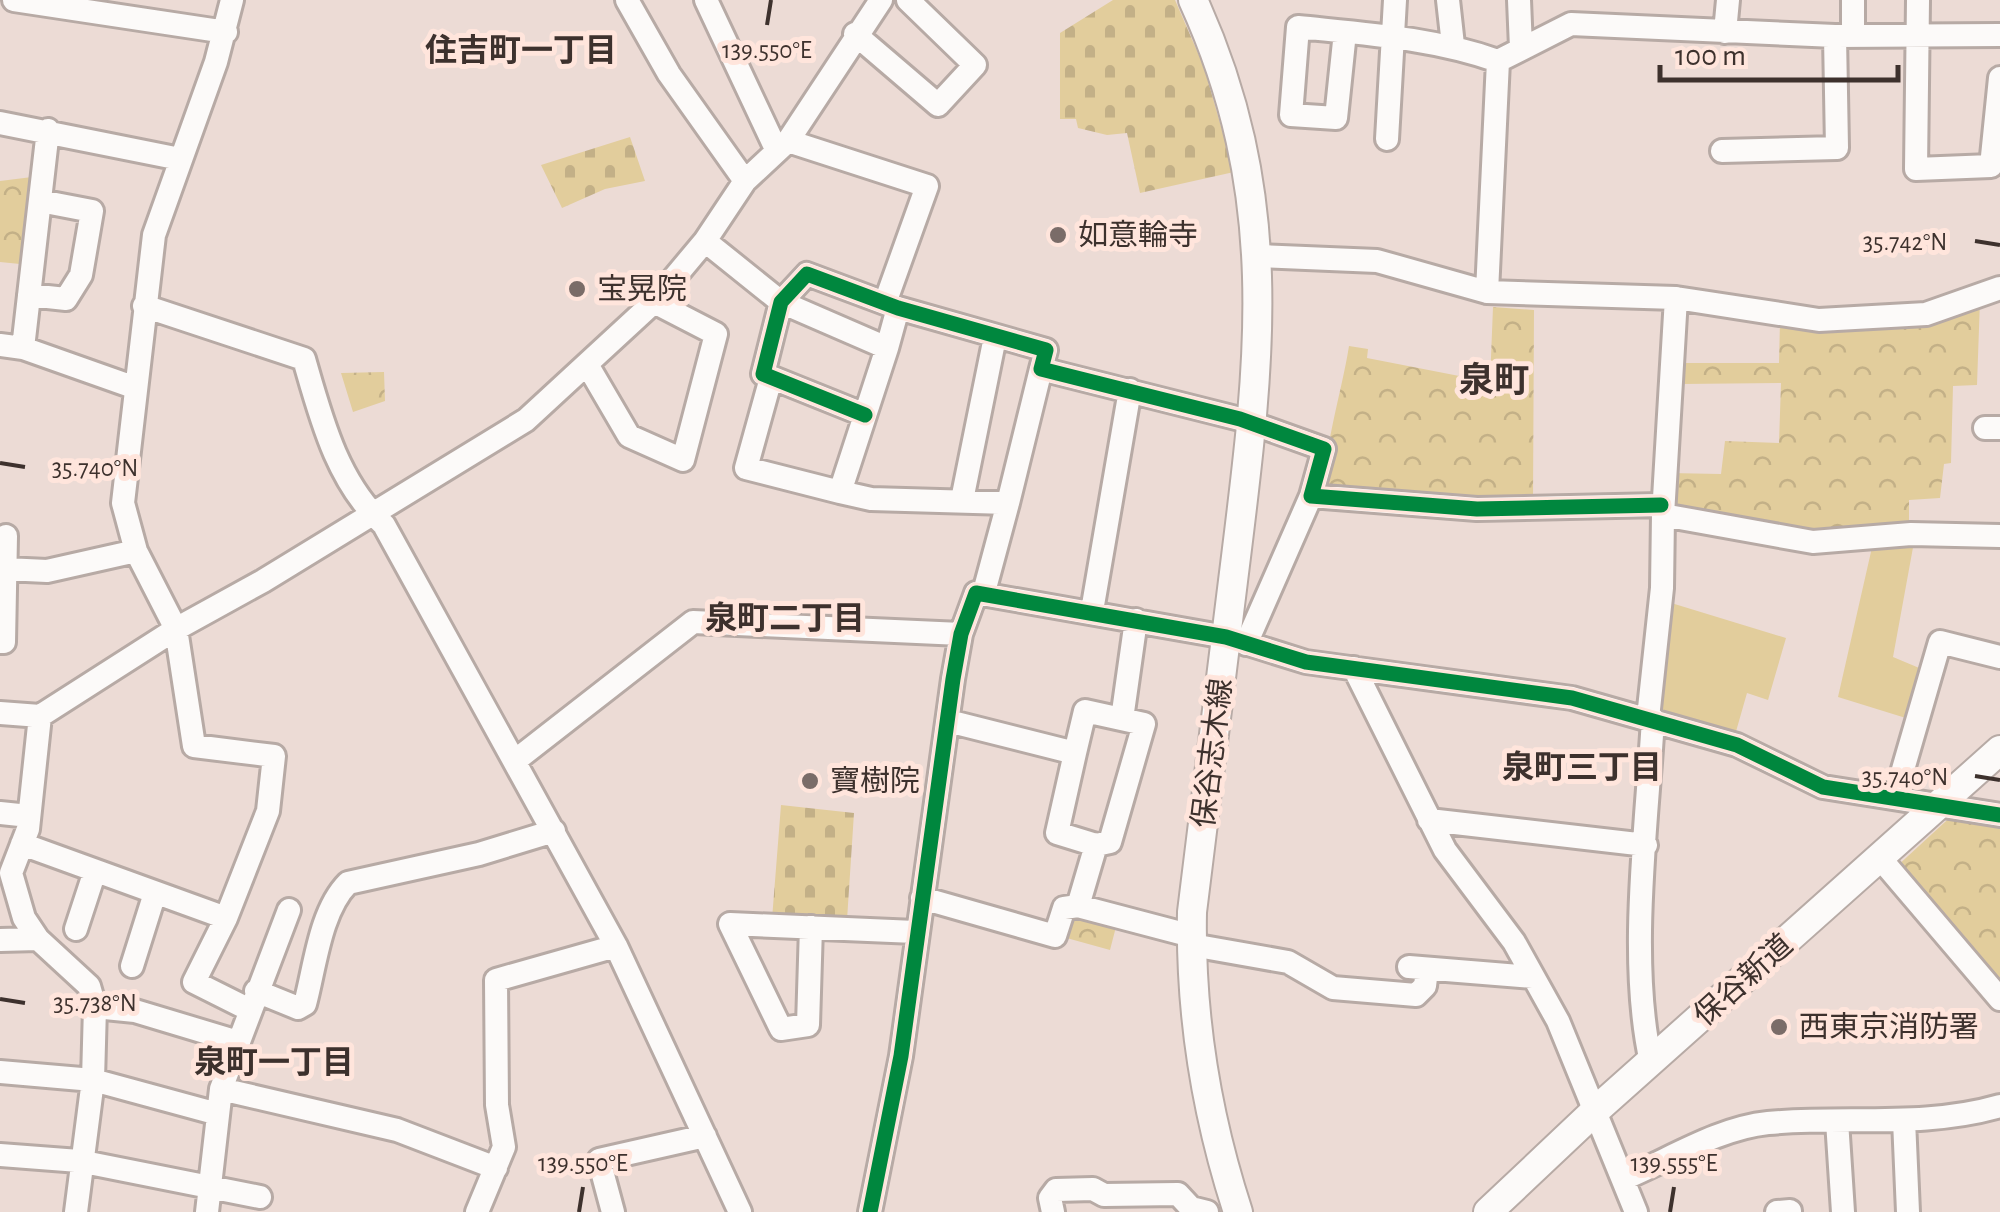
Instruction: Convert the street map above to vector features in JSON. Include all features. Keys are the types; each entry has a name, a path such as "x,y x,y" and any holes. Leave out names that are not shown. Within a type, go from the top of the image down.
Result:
{"main road":[{"name":"保谷志木線","path":"1193,0 1217,56 1236,119 1251,186 1259,256 1260,348 1236,641 1192,941 1202,1073 1238,1212"},
{"name":"保谷新道","path":"1488,1212 1594,1111 2000,750"}],"street":[{"path":"14,0 115,6 226,32"},
{"path":"232,0 226,32 154,235 123,503 136,551 176,629 194,746 274,756 268,811 226,918 194,982 253,1001 298,1008 305,1004 326,925 339,892 348,883 479,854 554,831"},
{"path":"627,0 669,74 745,181"},
{"path":"706,0 782,146 927,186 892,305 887,348 840,492"},
{"path":"0,712 40,716 176,629 373,515 526,420 654,302 704,241 745,181 782,146 881,0"},
{"path":"856,34 938,105 975,65 908,0"},
{"path":"1387,139 1395,0"},
{"path":"1448,0 1453,45"},
{"path":"1519,0 1521,48"},
{"path":"1725,32 1728,0"},
{"path":"1722,151 1837,148 1844,36 1853,0"},
{"path":"1918,0 1916,169 1990,166 2000,78"},
{"path":"1345,32 1453,45 1498,61 1571,24 1844,36 2000,35"},
{"path":"1487,292 1498,61"},
{"path":"0,123 180,159"},
{"path":"48,130 29,295 12,347 136,388"},
{"path":"29,295 66,300 81,275 92,211 40,201"},
{"path":"704,241 781,302 887,348"},
{"path":"1259,256 1377,262 1487,292 1676,298 1819,320 1926,314 2000,288"},
{"path":"865,415 762,374 781,302 791,288 812,274 892,305 1046,350 984,592"},
{"path":"1651,1062 1644,1033 1646,845 1676,298"},
{"path":"588,366 629,436 683,460 716,334 654,302"},
{"path":"144,306 304,359 325,434 373,515 384,524 616,946 740,1212"},
{"path":"962,500 995,337"},
{"path":"1042,368 1252,424 1324,449 1311,496 1236,641"},
{"path":"771,378 746,468 871,499 1008,503"},
{"path":"1092,611 1130,390"},
{"path":"1311,496 1476,509 1662,510 1813,542 1911,534 2000,536"},
{"path":"0,642 4,642 6,536"},
{"path":"5,569 47,571 136,551"},
{"path":"870,1212 901,1056 961,634 976,593 1136,620 1236,641 1306,662 1572,698 1737,745 1823,788 2000,815"},
{"path":"1122,719 1136,620"},
{"path":"516,760 693,622 961,634"},
{"path":"1895,798 1940,642 2000,657"},
{"path":"1354,668 1445,850 1514,942 1558,1021 1636,1212"},
{"path":"1085,712 1144,724 1110,842 1096,845 1057,833 1076,753 1085,712"},
{"path":"40,716 29,816 10,873 24,918 38,939 89,986 95,1007 93,1080 79,1160 76,1212"},
{"path":"948,721 1076,753"},
{"path":"0,813 29,816"},
{"path":"1429,820 1646,845"},
{"path":"22,844 226,918"},
{"path":"1078,906 1096,845"},
{"path":"1880,858 2000,999"},
{"path":"76,928 96,871"},
{"path":"132,966 156,893"},
{"path":"922,898 1056,936 1064,908 1078,906 1192,941 1288,962 1333,988 1416,995 1425,986 1418,968 1532,977"},
{"path":"207,1212 221,1089 289,910"},
{"path":"811,927 808,1025 781,1029 730,924 811,927 916,932"},
{"path":"0,940 38,939"},
{"path":"477,1212 504,1147 497,1105 496,980 616,946"},
{"path":"95,1007 135,1011 238,1042"},
{"path":"0,1072 93,1080 218,1114"},
{"path":"221,1089 397,1130 496,1168"},
{"path":"1623,1179 1730,1131 1766,1123 1904,1120 1967,1115 2000,1106"},
{"path":"1904,1120 1908,1212"},
{"path":"1837,1121 1843,1212"},
{"path":"613,1212 599,1160 705,1136"},
{"path":"0,1155 79,1160 260,1197"},
{"path":"1053,1212 1050,1198 1056,1190 1093,1190 1104,1195 1178,1194 1191,1208 1205,1212"}],"green space":[{"path":"1113,0 1175,0 1204,67 1234,172 1140,193 1127,133 1107,135 1078,128 1076,119 1060,119 1060,33"},
{"path":"630,137 645,181 605,189 562,208 541,165"},
{"path":"40,176 30,265 0,262 0,181"},
{"path":"1980,300 1977,385 1953,386 1951,463 1944,464 1940,498 1909,500 1909,527 1811,537 1672,512 1669,473 1721,474 1725,441 1779,443 1781,383 1681,384 1683,363 1779,363 1780,321"},
{"path":"1493,307 1534,310 1533,500 1324,488 1349,346 1368,349 1367,358 1490,382"},
{"path":"384,372 385,401 353,412 341,373"},
{"path":"1914,542 1893,657 1924,670 1909,719 1838,697 1873,543"},
{"path":"1668,602 1786,638 1768,700 1747,693 1735,735 1658,710"},
{"path":"781,805 854,813 847,920 772,919"},
{"path":"1957,811 2000,819 2000,988 1895,868"},
{"path":"1069,915 1117,923 1110,950 1063,937"}],"cycle path":[{"path":"865,415 763,374 781,302 807,274 898,308 1046,350 1041,369 1240,419 1324,449 1311,496 1477,509 1661,505"},
{"path":"870,1212 901,1056 953,679 961,634 976,593 1226,637 1306,662 1572,698 1737,745 1823,787 2000,815"}],"place":[{"name":"如意輪寺","path":"1058,235"},
{"name":"宝晃院","path":"577,289"},
{"name":"寶樹院","path":"810,781"},
{"name":"西東京消防署","path":"1779,1027"}],"district":[{"name":"住吉町一丁目","path":"521,50"},
{"name":"泉町","path":"1494,380"},
{"name":"泉町二丁目","path":"785,618"},
{"name":"泉町三丁目","path":"1582,767"},
{"name":"泉町一丁目","path":"274,1062"}]}
